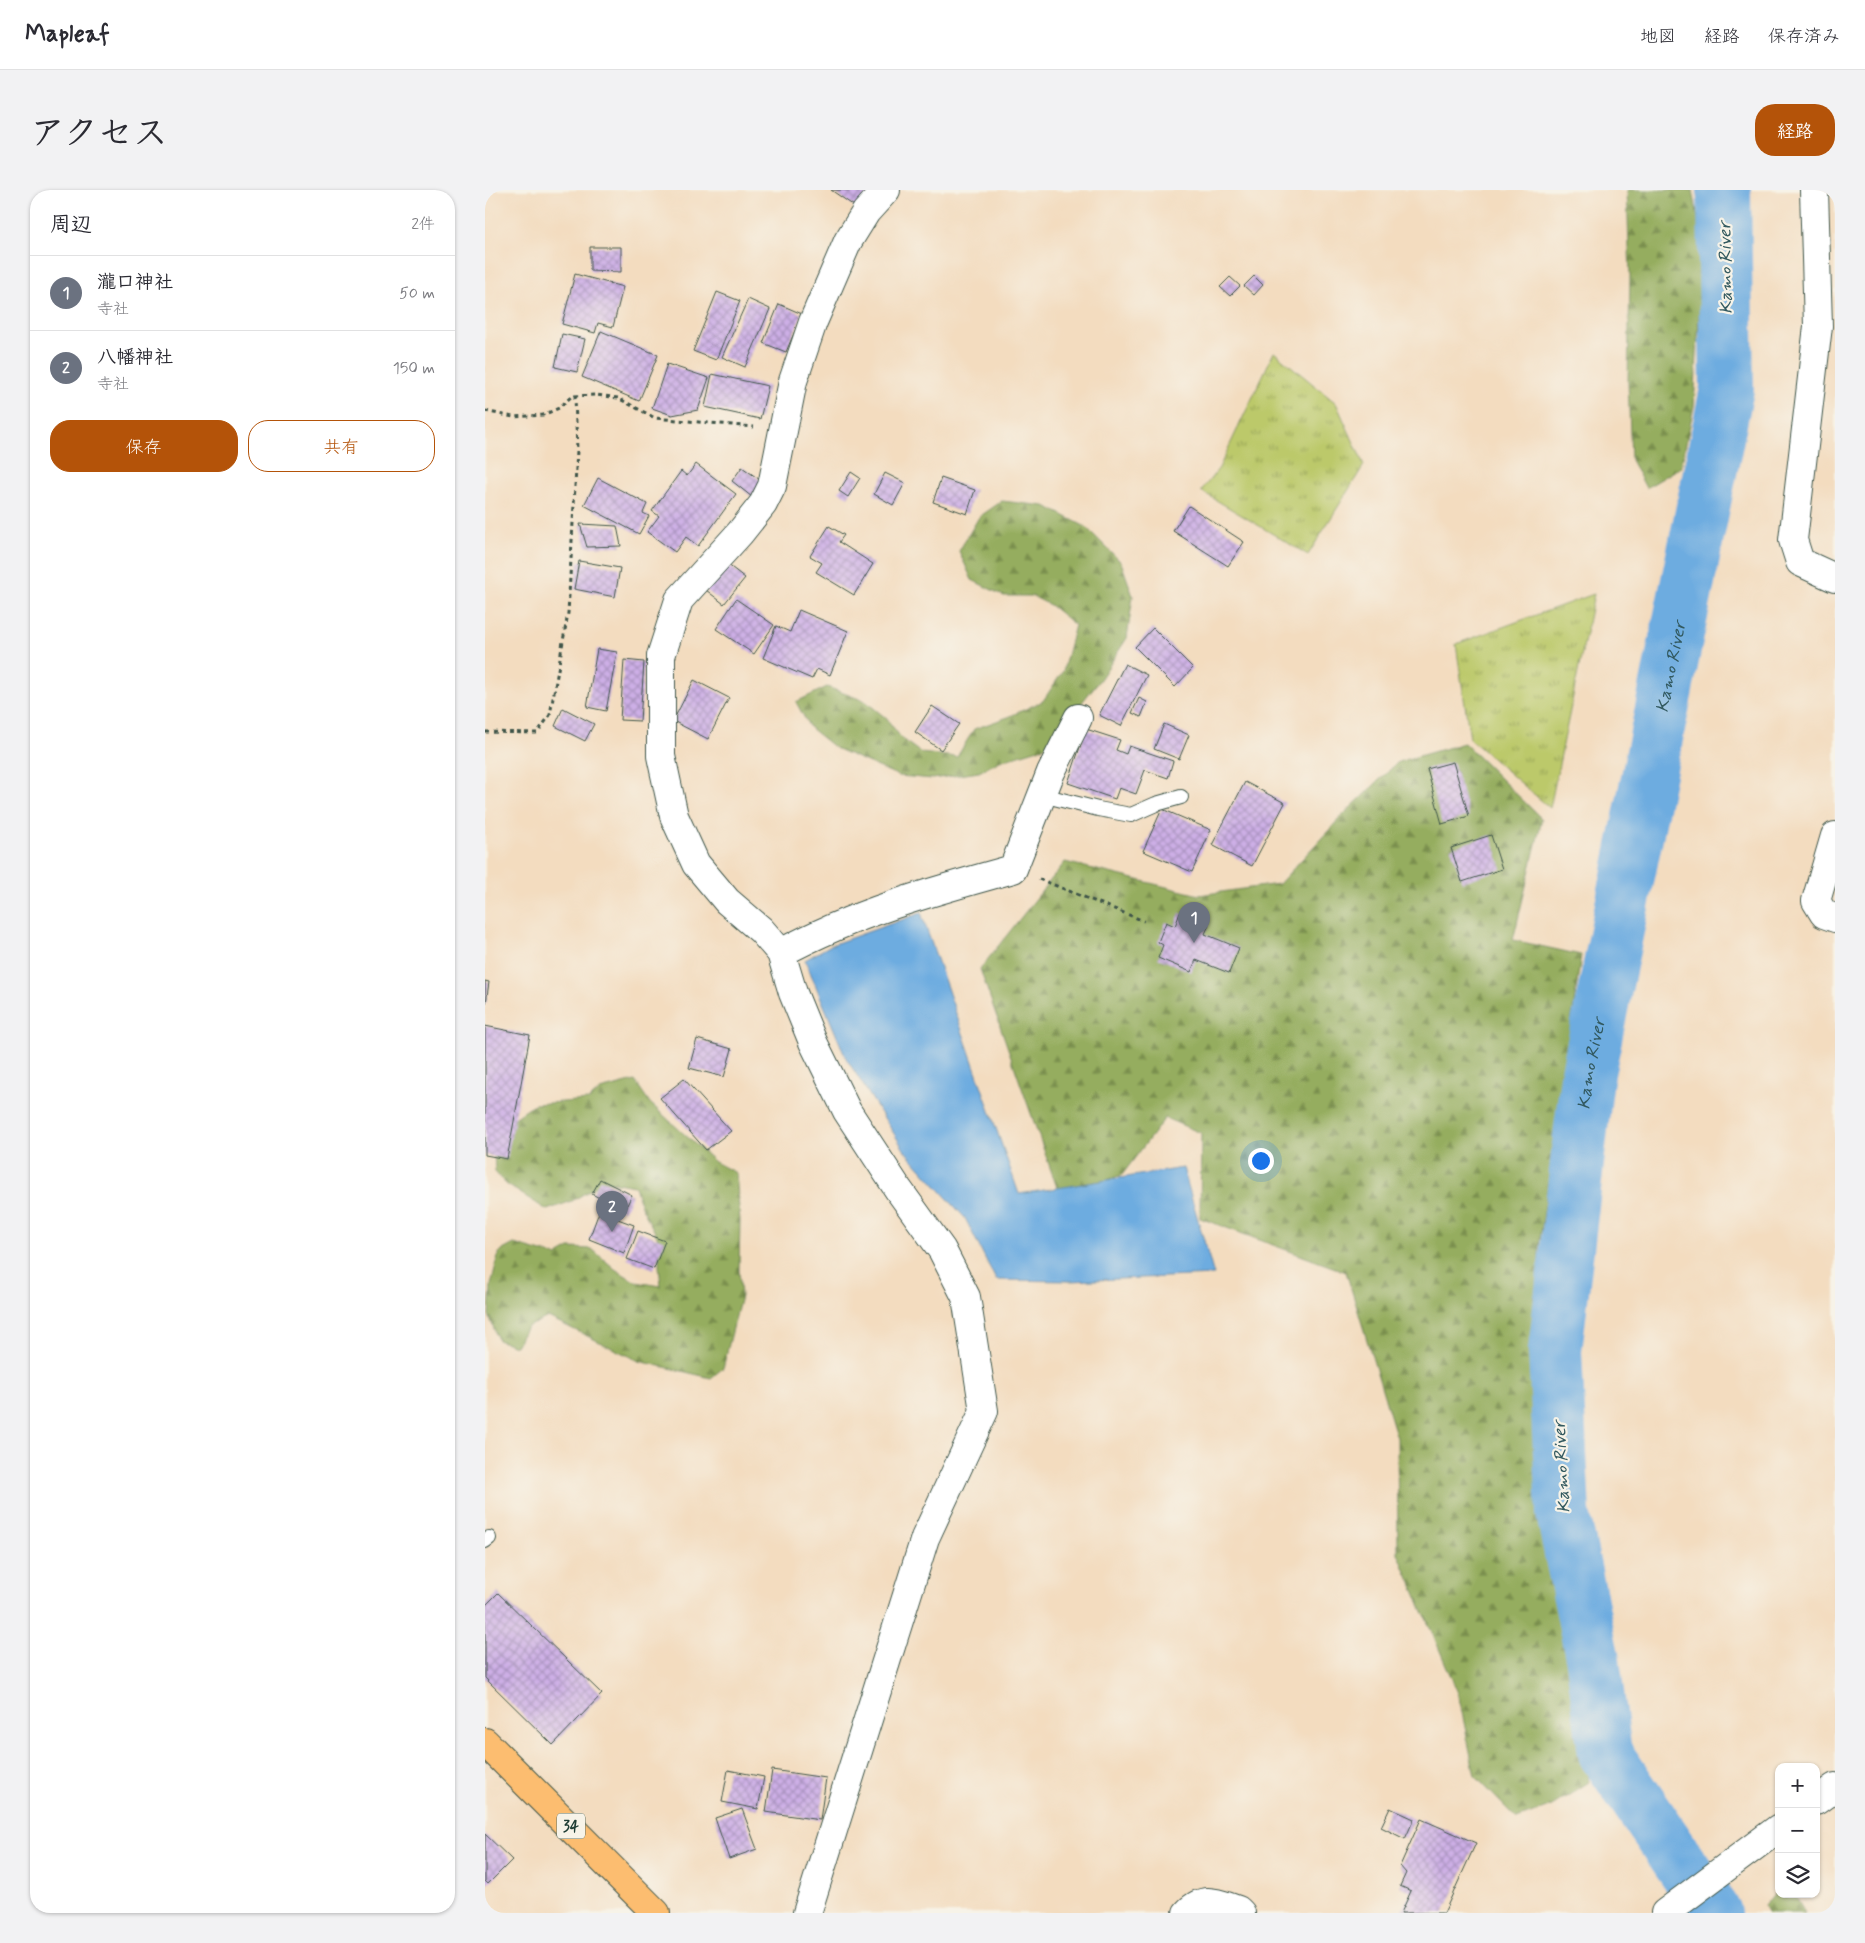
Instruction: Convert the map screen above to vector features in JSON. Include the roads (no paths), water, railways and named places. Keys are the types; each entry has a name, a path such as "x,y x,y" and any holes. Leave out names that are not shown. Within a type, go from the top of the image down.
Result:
{"main road":[{"name":"34","path":"485,1742 656,1913"}],"street":[{"path":"807,1913 925,1538 984,1411 966,1298 942,1250 898,1189 847,1111 813,1042 793,993 781,953 761,930 727,901 696,864 674,816 661,756 661,656 679,600 740,533 763,504 772,486 793,381 813,322 848,241 866,212 886,190"},
{"path":"1813,190 1818,326 1793,540 1800,562 1835,578"},
{"path":"781,953 816,934 855,918 930,892 1013,869 1042,795 1077,718"},
{"path":"1835,836 1816,901 1824,914 1835,918"},
{"path":"1820,1798 1835,1787"},
{"path":"1665,1913 1775,1831"},
{"path":"1187,1913 1194,1906 1210,1901 1238,1910 1241,1913"}],"lane":[{"path":"1042,795 1131,815 1156,804 1181,797"}],"water":[{"path":"921,913 1019,1194 1183,1168 1214,1275 1070,1281 996,1280 965,1218 905,1151 846,1058 805,960 831,945"}],"waterway":[{"name":"Kamo River","path":"1714,1913 1605,1753 1593,1661 1563,1513 1555,1351 1587,1078 1727,389 1724,190"}],"place":[{"name":"瀧口神社","path":"1194,943"},
{"name":"八幡神社","path":"612,1232"}]}
